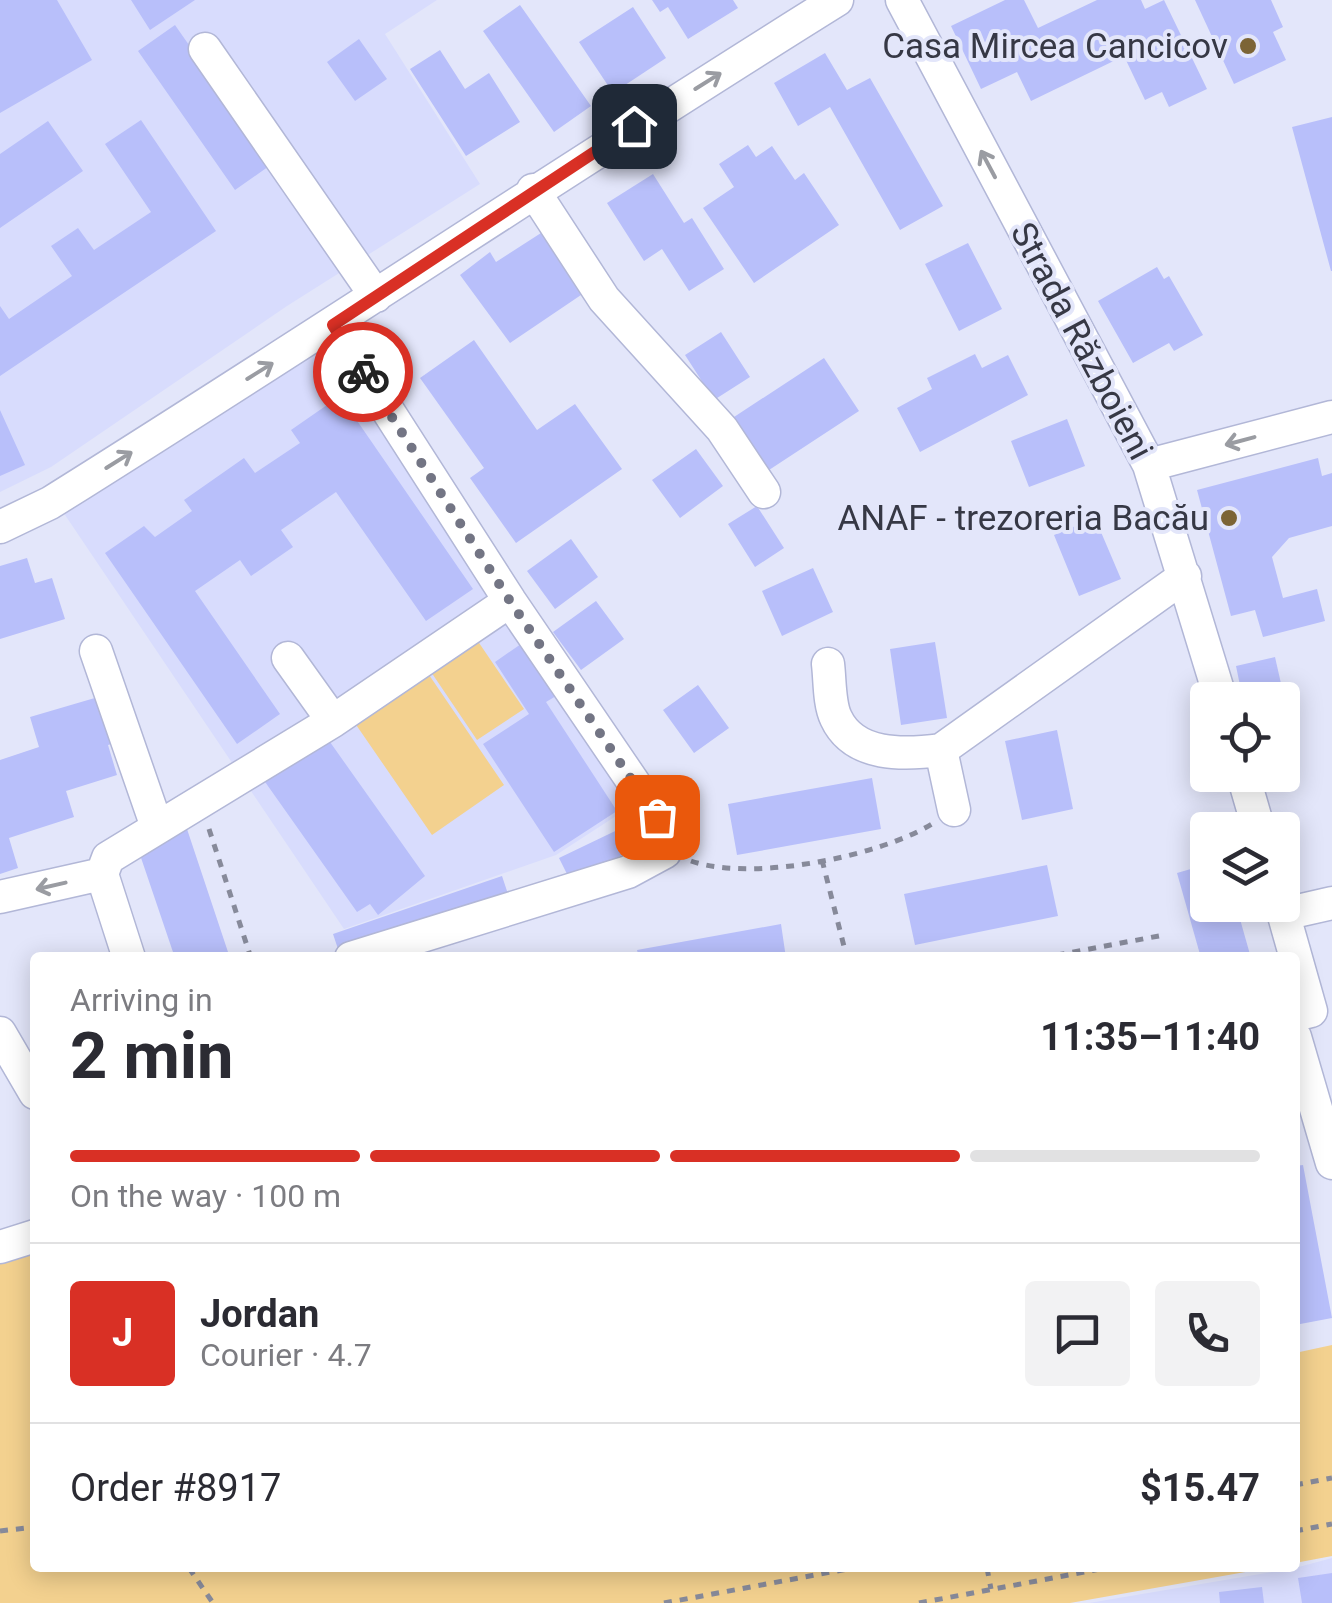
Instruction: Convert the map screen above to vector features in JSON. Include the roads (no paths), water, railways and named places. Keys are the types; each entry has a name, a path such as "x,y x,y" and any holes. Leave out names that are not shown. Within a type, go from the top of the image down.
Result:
{"street":[{"path":"0,527 50,503 333,325 532,190 837,0"},
{"name":"Strada Războieni","path":"902,0 1149,466 1217,682"},
{"path":"205,48 376,296"},
{"path":"532,190 604,299 722,429 764,492"},
{"path":"333,325 510,601 657,817 665,852 628,872 370,952"},
{"path":"1149,466 1332,417"},
{"path":"828,664 835,716 861,746 911,754 940,750 1185,576"},
{"path":"127,952 102,874 108,858 333,721 510,601"},
{"path":"96,651 157,827"},
{"path":"288,658 333,721"},
{"path":"940,750 954,810"},
{"path":"0,898 102,874"},
{"path":"1300,908 1332,903"},
{"path":"1285,922 1289,952"},
{"path":"1300,1021 1332,1085"},
{"path":"1300,1021 1332,1163"},
{"path":"0,1032 30,1084"},
{"path":"0,1247 30,1238"}],"place":[{"name":"Casa Mircea Cancicov","path":"1248,46"},
{"name":"ANAF - trezoreria Bacău","path":"1229,518"}]}
